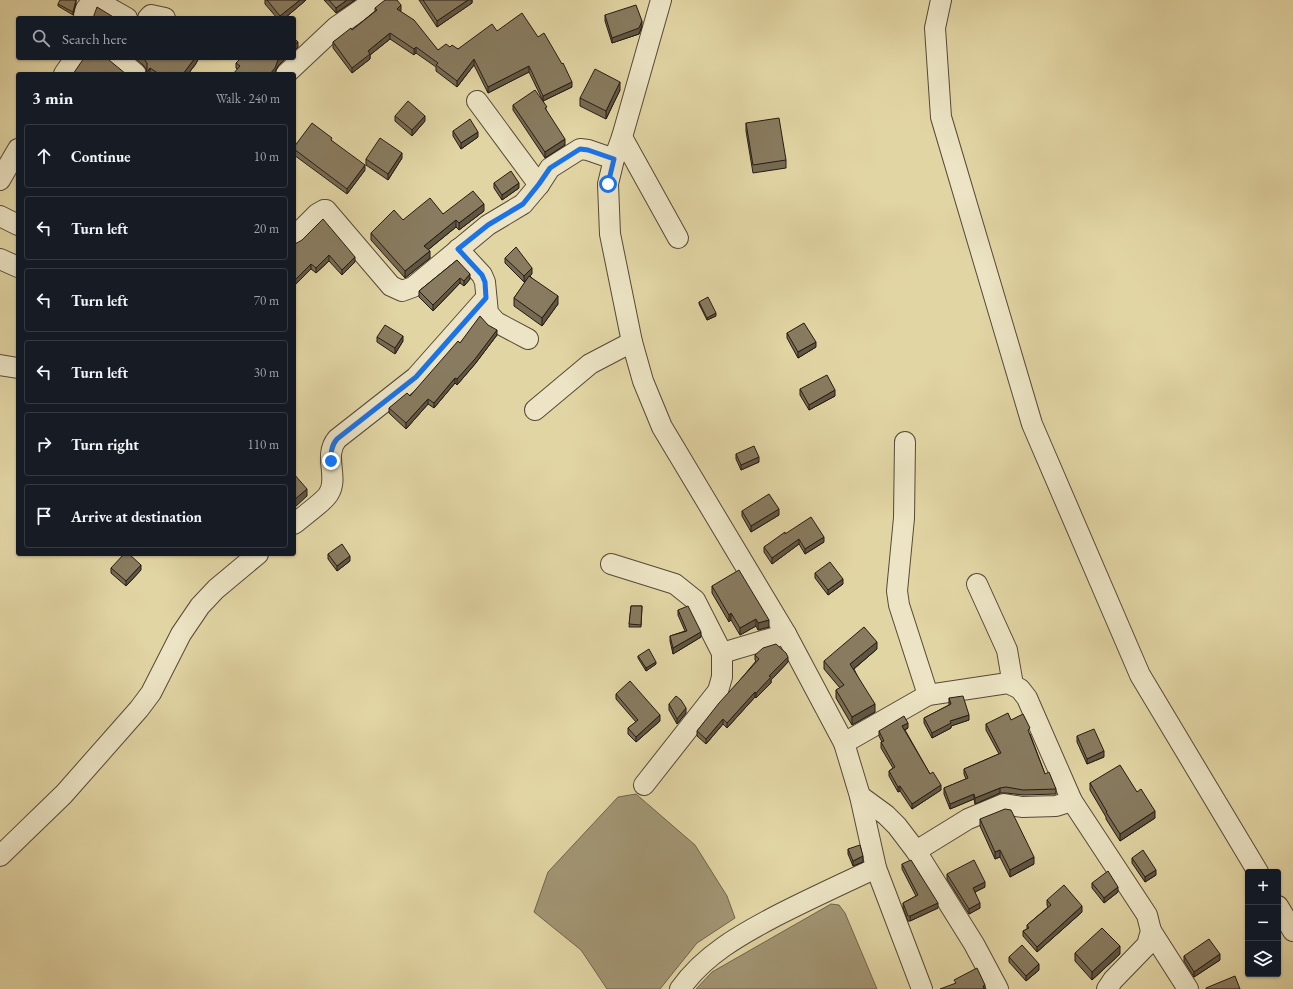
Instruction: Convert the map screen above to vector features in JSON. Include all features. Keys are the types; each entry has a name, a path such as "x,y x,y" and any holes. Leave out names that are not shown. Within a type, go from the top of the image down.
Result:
{"street":[{"path":"288,72 336,27 374,0"},
{"path":"661,0 608,184 610,234 632,342 642,381 662,427 786,634 844,743 860,796 876,868 922,989"},
{"path":"941,0 934,28 941,117 1032,424 1140,675 1256,869"},
{"path":"84,16 87,6 91,3 97,2 123,16"},
{"path":"65,72 74,60"},
{"path":"119,60 134,72"},
{"path":"476,101 539,184"},
{"path":"622,137 678,238"},
{"path":"296,235 316,214 326,210 391,286 402,291 413,287 488,225 523,204 550,168 580,149 588,150 614,159"},
{"path":"9,173 16,154"},
{"path":"0,216 16,224"},
{"path":"458,249 482,275 485,282 488,313 496,322 528,339"},
{"path":"0,259 16,266"},
{"path":"296,522 329,493 332,481 330,452 337,439 416,377 486,298"},
{"path":"535,410 590,364 632,342"},
{"path":"0,365 16,368"},
{"path":"905,442 904,518 897,591 898,605 928,694"},
{"path":"0,856 64,794 139,709 151,693 181,634 200,606 216,589 256,556"},
{"path":"611,564 675,584 695,600 722,654 722,677 718,691 644,785"},
{"path":"977,584 1007,650 1013,685"},
{"path":"722,654 786,634"},
{"path":"844,743 928,694 1008,684 1013,685 1020,690 1027,698 1072,801 1147,915 1151,931 1188,989"},
{"path":"860,796 886,815 897,826 916,851 974,944 998,989"},
{"path":"916,851 968,819 1004,804 1022,806 1056,806 1072,801"},
{"path":"680,989 702,963 721,948 762,923 876,868"},
{"path":"1281,911 1293,931"},
{"path":"1107,989 1113,980 1147,945 1151,931"}],"shaded area":[{"path":"636,794 695,845 727,896 735,918 697,943 660,989 607,989 581,950 534,912 548,872 618,797"},
{"path":"831,904 839,905 845,913 877,989 696,989 712,972"}],"building":[{"path":"60,0 76,0 73,12 58,4"},
{"path":"267,0 300,0 280,16"},
{"path":"329,0 347,0 336,8"},
{"path":"385,0 397,0 401,5 397,9 414,20 438,50 446,44 450,47 452,45 458,49 492,24 497,31 522,13 538,37 544,33 562,64 563,63 572,82 543,96 529,66 488,87 474,59 457,81 436,65 438,63 416,47 414,49 390,33 368,51 370,54 352,68 333,42 351,28 352,30 377,10 375,8"},
{"path":"423,0 468,0 437,21"},
{"path":"636,5 642,21 639,28 612,38 605,15"},
{"path":"97,7 112,16 94,16"},
{"path":"83,60 109,60 124,72 74,72"},
{"path":"145,60 194,60 184,72 156,72 150,68 146,72 147,63"},
{"path":"239,60 278,60 272,72 235,72 240,66 236,63"},
{"path":"595,69 620,82 606,111 580,98"},
{"path":"535,90 547,107 545,108 565,139 545,152 513,105"},
{"path":"408,101 425,116 412,130 395,116"},
{"path":"779,118 786,160 753,165 746,123"},
{"path":"470,119 478,132 461,143 453,131"},
{"path":"312,123 332,138 331,140 365,165 347,189 296,151 296,144"},
{"path":"380,138 402,153 388,174 366,159"},
{"path":"511,171 519,183 502,195 494,183"},
{"path":"473,191 484,204 459,223 456,220 424,246 430,251 405,271 371,233 394,210 403,220 430,198 443,214"},
{"path":"323,219 355,257 342,270 329,255 316,268 311,264 296,279 296,243 302,240"},
{"path":"516,247 532,268 524,276 505,258"},
{"path":"457,260 470,274 464,281 460,278 433,305 419,291"},
{"path":"529,276 558,296 542,318 514,298"},
{"path":"708,297 716,313 707,318 699,302"},
{"path":"480,316 488,325 497,330 475,359 457,379 455,378 434,403 428,399 406,423 389,408 407,393 410,396 458,341 460,343"},
{"path":"804,323 816,342 798,352 787,333"},
{"path":"385,325 403,336 395,348 377,337"},
{"path":"827,375 835,390 809,405 800,389"},
{"path":"754,446 759,457 741,465 736,454"},
{"path":"296,476 307,489 296,498"},
{"path":"769,494 779,509 751,526 742,511"},
{"path":"811,517 824,537 805,549 799,539 772,558 764,547 785,532 785,534"},
{"path":"342,544 350,556 337,566 328,554"},
{"path":"122,556 131,556 141,565 126,581 111,568"},
{"path":"830,562 843,579 828,590 815,573"},
{"path":"739,570 769,620 758,623 756,619 740,628 731,613 729,615 712,586"},
{"path":"631,606 642,606 641,625 629,624"},
{"path":"688,606 701,632 673,648 670,636 687,631 678,610"},
{"path":"864,627 877,642 850,664 875,704 852,717 836,690 844,685 824,661"},
{"path":"776,644 786,653 788,657 727,723 723,719 706,739 697,731 719,703 759,659 755,655 763,648"},
{"path":"649,649 656,662 646,668 638,656"},
{"path":"630,681 660,715 636,737 628,728 638,720 616,694"},
{"path":"676,696 681,700 686,708 677,719 669,704"},
{"path":"963,696 969,715 950,721 951,723 932,733 924,718 951,704 949,698"},
{"path":"1008,713 1011,720 1023,714 1030,728 1028,730 1045,774 1049,772 1056,789 1023,790 1006,787 975,798 974,794 950,804 944,788 968,778 964,769 1001,753 986,724"},
{"path":"904,716 908,723 902,726 930,774 933,772 941,785 912,804 900,786 898,787 889,771 895,767 881,742 884,741 879,731"},
{"path":"1094,729 1104,751 1087,759 1077,736"},
{"path":"1120,765 1137,792 1141,789 1155,811 1120,834 1090,783"},
{"path":"1005,809 1011,810 1034,857 1010,870 1000,850 995,852 980,819"},
{"path":"860,845 863,856 853,861 848,849"},
{"path":"1143,850 1156,870 1145,877 1132,858"},
{"path":"911,860 938,903 908,916 903,903 918,895 902,864"},
{"path":"974,860 985,882 973,888 980,903 969,909 947,874"},
{"path":"1108,871 1118,887 1104,898 1092,883"},
{"path":"1064,885 1082,906 1037,947 1023,931 1029,928 1027,925 1051,905 1047,900"},
{"path":"1102,928 1120,946 1092,972 1075,953"},
{"path":"1209,939 1220,954 1194,972 1184,956"},
{"path":"1022,945 1039,964 1026,976 1009,957"},
{"path":"977,968 985,985 983,986 984,989 940,989 956,983 954,980"},
{"path":"1235,976 1240,989 1206,989 1206,988"}],"route":[{"path":"331,461 330,452 337,439 416,377 486,298 485,282 482,275 458,249 488,225 523,204 550,168 580,149 588,150 614,159 608,184"}]}
